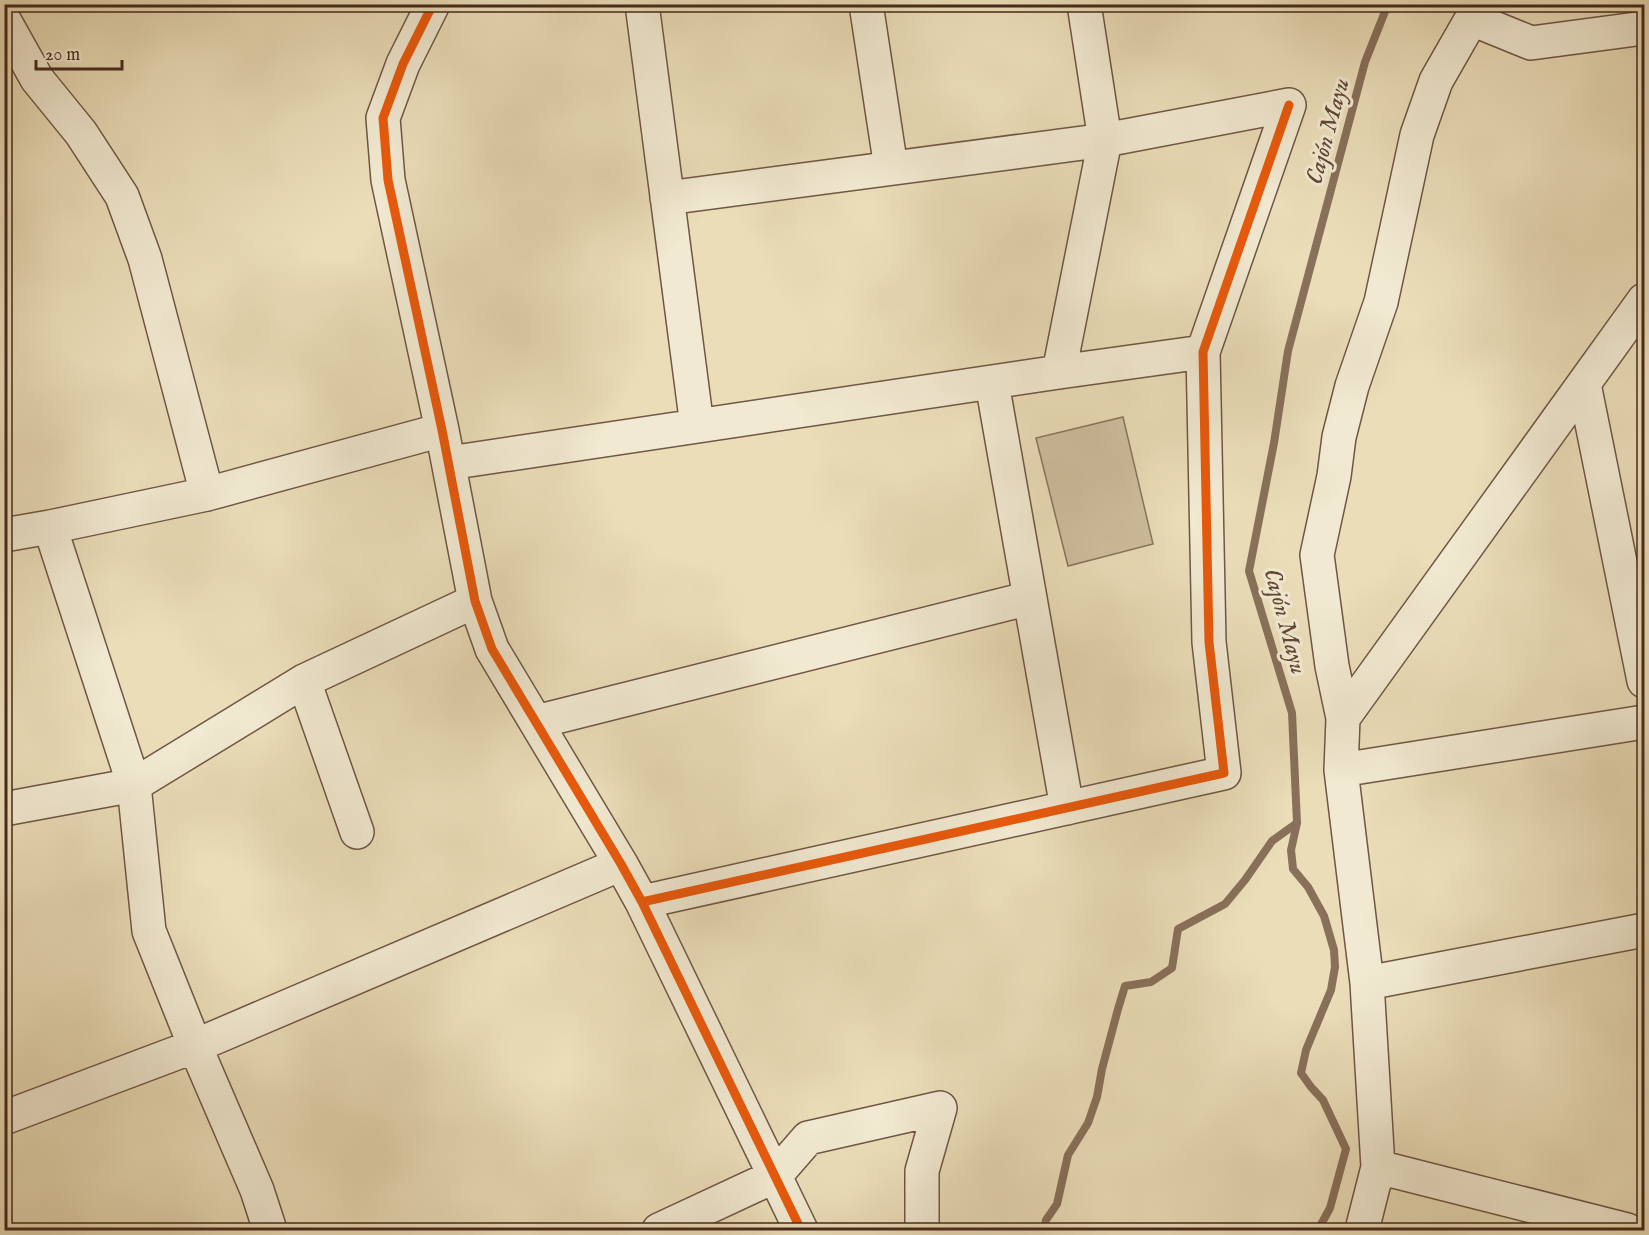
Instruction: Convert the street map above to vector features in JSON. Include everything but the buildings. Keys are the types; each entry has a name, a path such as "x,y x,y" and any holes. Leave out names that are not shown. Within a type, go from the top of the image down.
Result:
{"street":[{"path":"433,4 403,64 383,118 388,180 442,430 475,601 492,649 642,902 801,1230"},
{"path":"642,4 697,426"},
{"path":"866,4 891,168"},
{"path":"1059,372 1105,140 1084,4"},
{"path":"1362,1230 1378,1167 1367,983 1341,770 1343,718 1332,666 1317,555 1334,476 1339,437 1352,386 1381,302 1417,135 1436,81 1476,12 1531,43 1644,28"},
{"path":"4,20 37,79 81,133 122,196 145,259 207,494"},
{"path":"642,902 1224,773 1209,642 1203,352 1289,105 1105,140 667,198"},
{"path":"1343,718 1644,300"},
{"path":"449,464 1203,352"},
{"path":"992,383 1067,808"},
{"path":"1584,384 1644,681"},
{"path":"4,535 207,494 442,430"},
{"path":"50,527 134,785 149,931 257,1191 270,1230"},
{"path":"536,722 1030,598"},
{"path":"4,809 134,785 304,681 475,601"},
{"path":"304,681 357,832"},
{"path":"1341,770 1644,722"},
{"path":"4,1118 195,1046 621,864"},
{"path":"1367,983 1644,930"},
{"path":"659,1230 775,1176 808,1138 940,1108 922,1170 922,1230"},
{"path":"1378,1167 1627,1230"}],"shaded area":[{"path":"1123,417 1153,544 1068,566 1036,438"}],"waterway":[{"name":"Cajón Mayu","path":"1318,1230 1330,1208 1346,1149 1323,1100 1301,1073 1306,1050 1331,990 1335,967 1334,950 1324,916 1308,887 1293,869 1291,850 1297,823 1292,713 1249,571 1274,443 1288,351 1365,62 1388,4"},
{"path":"1044,1230 1046,1220 1057,1204 1068,1155 1088,1123 1097,1097 1102,1069 1125,986 1151,982 1172,968 1178,929 1225,904 1272,841 1297,823"}],"cycle path":[{"path":"433,4 403,64 383,118 388,180 442,430 475,601 492,649 642,902 801,1230"},
{"path":"642,902 1224,773 1209,642 1203,352 1289,105"}]}
